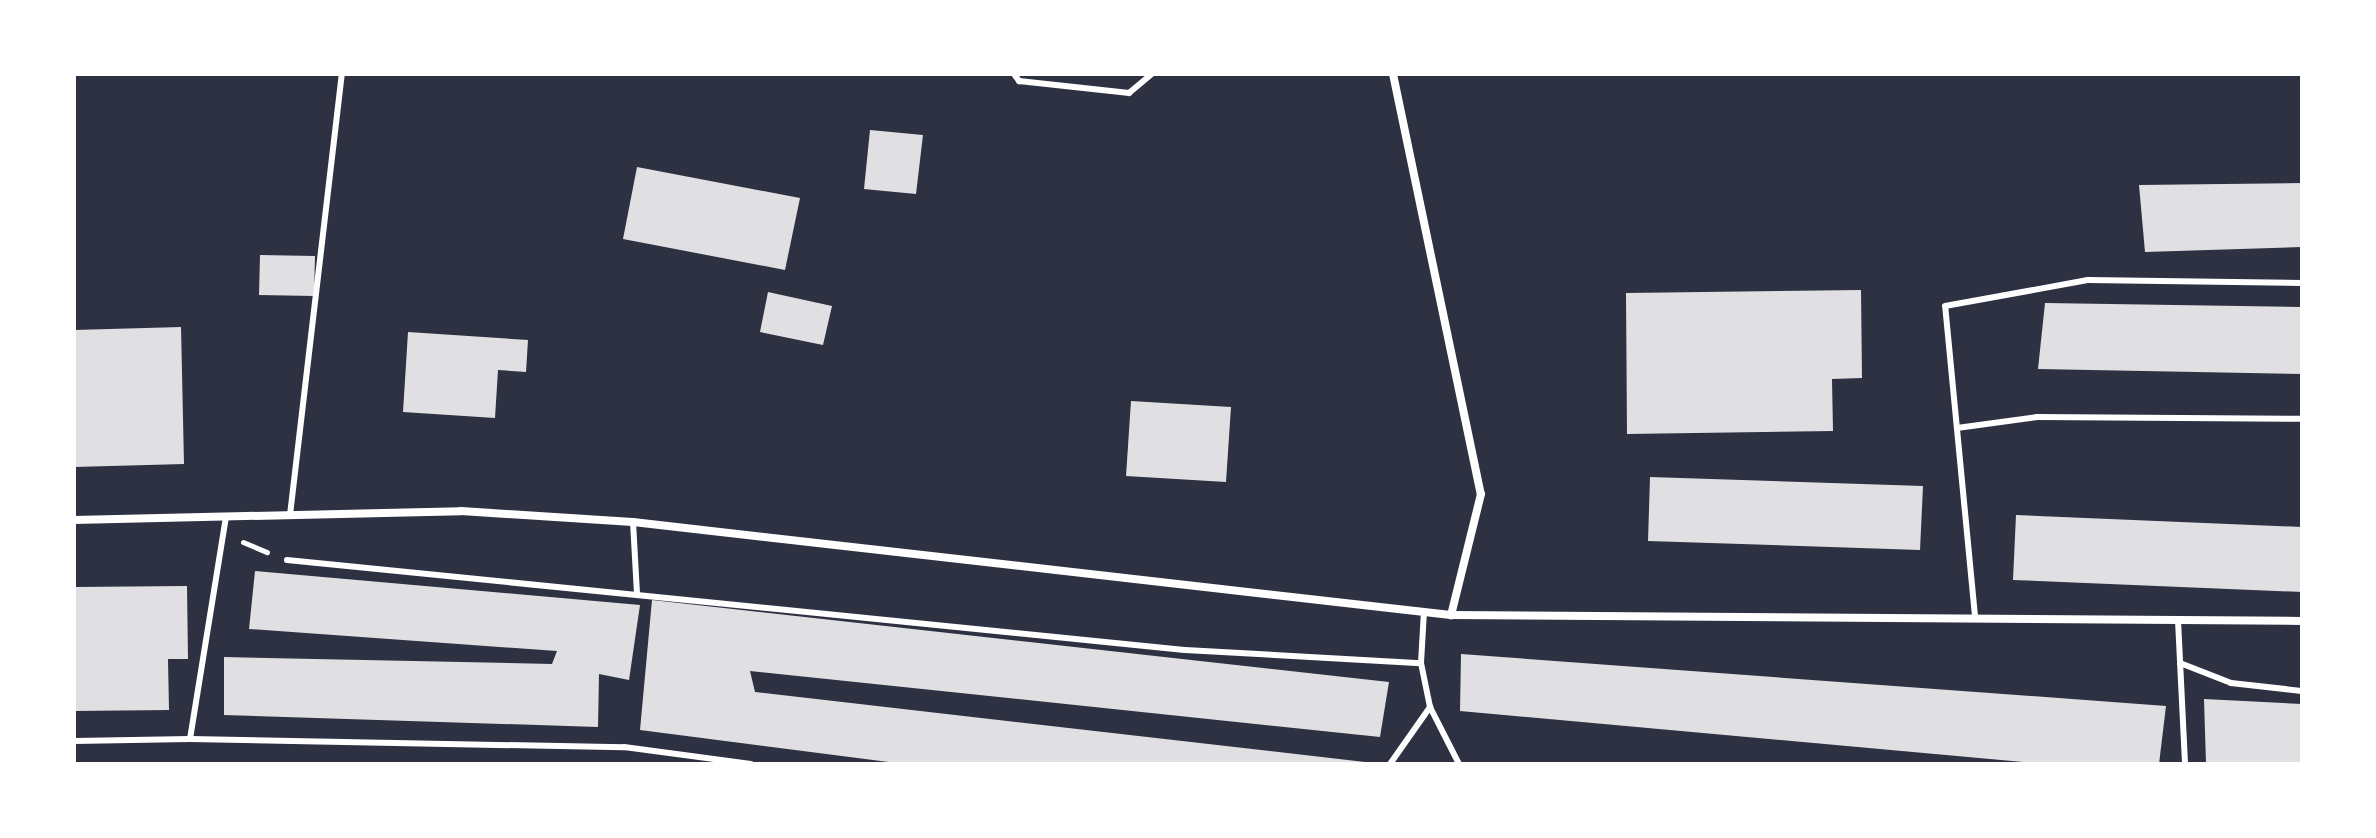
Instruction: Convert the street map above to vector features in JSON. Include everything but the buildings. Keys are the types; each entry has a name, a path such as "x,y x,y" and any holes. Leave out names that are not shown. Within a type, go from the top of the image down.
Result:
{"street":[{"path":"1393,74 1481,494 1451,615"},
{"path":"74,520 461,511 633,522 1451,615 1975,616 2302,621"}],"lane":[{"path":"290,515 342,74"},
{"path":"1014,74 1019,81 1129,93 1152,74"},
{"path":"1975,616 1945,306 2088,280 2302,283"},
{"path":"1957,428 2037,417 2302,419"},
{"path":"190,739 226,517"},
{"path":"633,522 637,594"},
{"path":"287,560 1185,650 1421,663"},
{"path":"1424,611 1421,663 1430,707 1459,764"},
{"path":"2178,620 2185,764"},
{"path":"2180,663 2231,683 2302,691"},
{"path":"1390,764 1430,707"},
{"path":"74,741 190,739 624,747 751,764"}],"path":[{"path":"223,534 287,560"}]}
